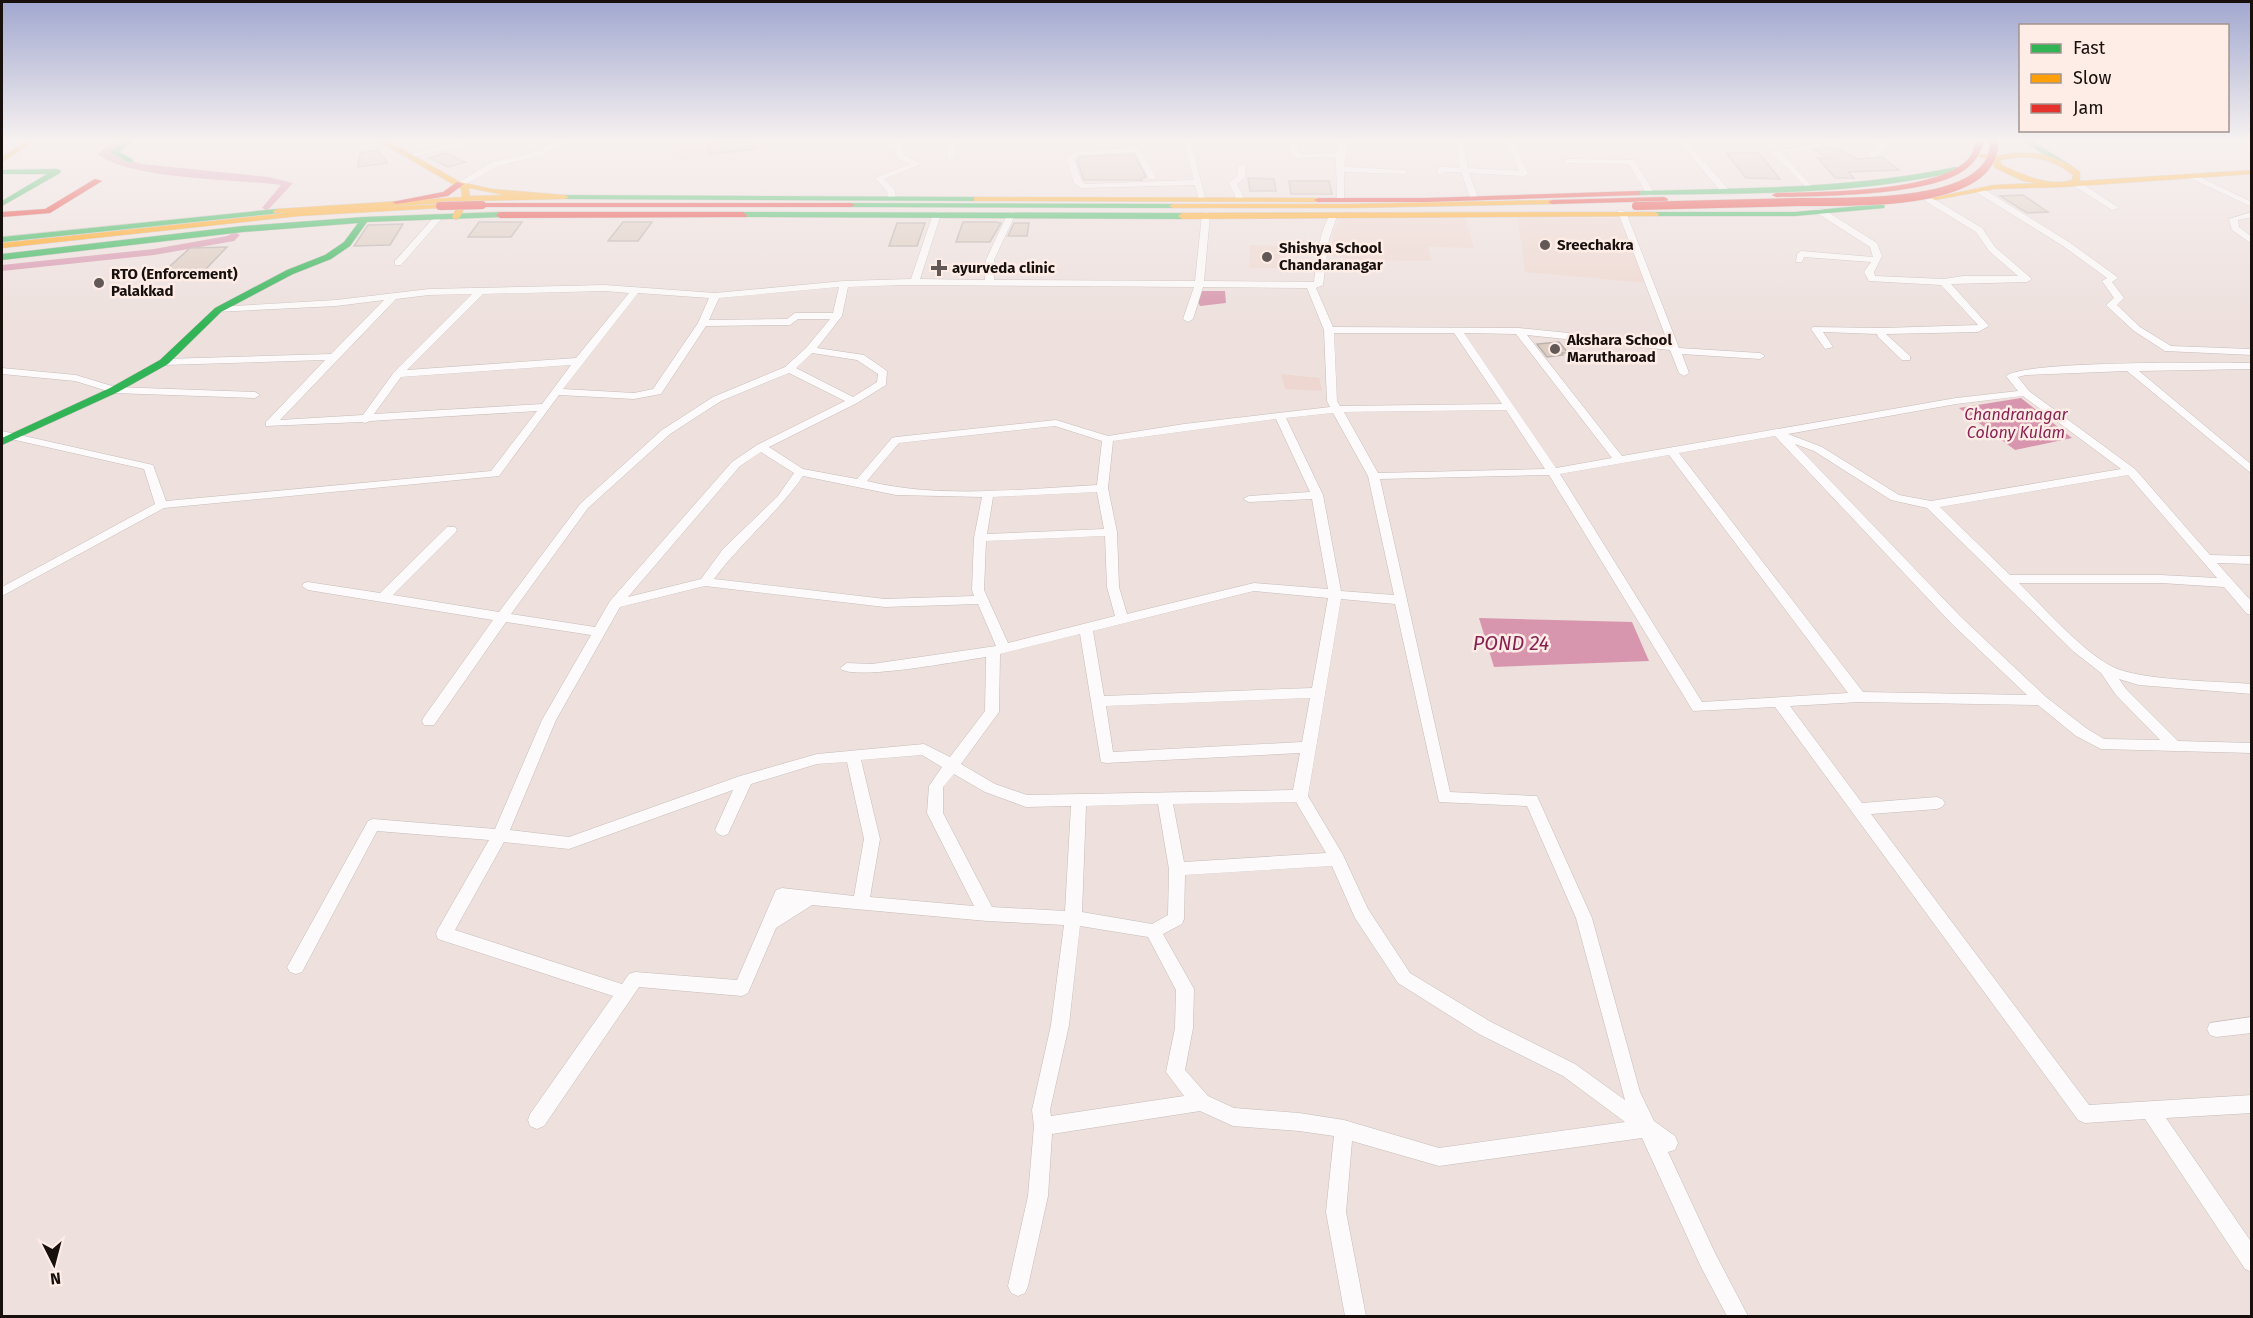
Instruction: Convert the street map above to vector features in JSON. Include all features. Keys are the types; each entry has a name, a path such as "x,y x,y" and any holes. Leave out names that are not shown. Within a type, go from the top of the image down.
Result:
{"main road":[{"path":"2,215 52,209 63,203"},
{"path":"2,240 256,212 389,203"},
{"path":"456,217 463,203"},
{"path":"2,257 178,235 479,208 1351,206 1513,203"},
{"path":"479,208 1366,212 1769,203"},
{"path":"2,246 288,215 438,212 456,217 596,213 937,214 1308,216 1332,220 1622,212 1748,215 1820,212 1899,203"},
{"path":"2,252 251,223 438,212"},
{"path":"5,438 114,390 164,362 182,342 218,310 290,272 328,257 347,244 364,220"}],"street":[{"path":"1820,212 1874,245 1878,253 1877,260 1869,272 1872,279 1944,282 1963,279 2027,279 1992,249 1979,230 1934,203"},
{"path":"1999,203 2066,244 2113,278 2107,281 2119,298 2111,305 2137,329 2169,349 2252,352"},
{"path":"2105,203 2115,208"},
{"path":"398,263 438,212"},
{"path":"1622,212 1684,373"},
{"path":"915,282 937,214"},
{"path":"2252,214 2233,219 2235,228 2252,242"},
{"path":"989,282 990,260 1011,215"},
{"path":"1188,319 1199,285 1206,216"},
{"path":"218,310 336,303 429,292 605,288 715,296 844,284 915,282 1318,285 1325,239 1332,220"},
{"path":"1799,260 1801,254 1877,260"},
{"path":"1828,347 1816,329 1883,331 1978,329 1984,326 1944,282"},
{"path":"429,721 584,506 666,432 717,399 789,369 810,350 837,316 844,284"},
{"path":"1310,285 1329,330 1332,401 1374,476 1444,798 1533,800 1584,918 1631,1093 1708,1260 1738,1317"},
{"path":"365,420 398,374 480,291"},
{"path":"2,592 161,504 495,474 579,361 636,291"},
{"path":"393,296 270,424 365,420 546,407"},
{"path":"558,392 634,396 657,392 703,323 715,296"},
{"path":"703,323 790,322 795,316 837,316"},
{"path":"1329,330 1519,331 1675,349 1760,356"},
{"path":"1457,330 1553,472 1698,707 1859,697 2041,700"},
{"path":"1519,331 1620,461"},
{"path":"1883,331 1881,335 1906,358"},
{"path":"626,993 444,934 500,835 549,720 615,604 736,464 761,447 853,401 882,383 883,373 860,357 810,350"},
{"path":"164,362 334,357"},
{"path":"398,374 579,361"},
{"path":"2252,366 2129,367 2026,372 2011,376 2025,393 2131,471 2210,559 2252,611"},
{"path":"2129,367 2252,471"},
{"path":"789,369 853,401"},
{"path":"2,371 76,378 114,390 255,395"},
{"path":"1374,476 1553,472 1956,401 2025,393"},
{"path":"860,483 896,440 1056,423 1108,440 1336,409 1509,407"},
{"path":"1281,416 1317,495 1335,594 1300,796 1336,859 1361,913 1404,978 1485,1028 1569,1070 1668,1143"},
{"path":"1779,434 1818,449 1894,498 1931,505 2131,471"},
{"path":"1779,434 1957,621 2041,700 2101,744 2252,748"},
{"path":"5,438 149,467 161,504"},
{"path":"1108,440 1102,488 1111,532 1113,587 1122,619"},
{"path":"761,447 800,472 896,492 988,494 1102,488"},
{"path":"1672,452 1859,697"},
{"path":"705,582 727,552 782,498 800,472"},
{"path":"987,914 935,813 936,786 992,712 998,650 978,590 980,538 988,494"},
{"path":"1249,499 1317,495"},
{"path":"1931,505 2078,648 2106,670 2121,692 2174,746"},
{"path":"383,598 451,530"},
{"path":"980,538 1111,532"},
{"path":"2210,559 2252,560"},
{"path":"2007,579 2161,579 2230,583"},
{"path":"615,604 705,582 885,603 982,600"},
{"path":"308,586 598,632"},
{"path":"847,668 872,669 998,650 1254,587 1401,600"},
{"path":"1086,628 1094,690 1100,701 1106,758 1308,747"},
{"path":"2106,670 2139,680 2252,689"},
{"path":"1100,701 1317,693"},
{"path":"1779,702 2085,1113 2252,1104"},
{"path":"296,967 373,825 569,843 745,780 817,759 924,749 990,788 1026,801 1300,796"},
{"path":"853,756 872,839 861,903"},
{"path":"723,830 745,780"},
{"path":"537,1120 635,979 742,988 782,895 987,914 1073,918 1153,931 1176,919 1177,869 1165,799"},
{"path":"1018,1286 1038,1196 1043,1126 1041,1110 1060,1025 1073,918 1079,800"},
{"path":"1859,809 1937,803"},
{"path":"1177,869 1336,859"},
{"path":"1153,931 1185,989 1184,1028 1175,1072 1201,1102 1233,1117 1299,1122 1344,1129 1439,1157 1647,1128"},
{"path":"2216,1029 2252,1024"},
{"path":"1043,1126 1201,1102"},
{"path":"2150,1110 2252,1262"},
{"path":"1344,1129 1336,1212 1355,1317"}],"shaded area":[{"path":"1517,215 1619,218 1647,283 1525,272"},
{"path":"1465,217 1474,248 1428,247 1432,261 1357,260 1330,256 1333,234 1339,219"},
{"name":"Shishya School Chandaranagar","path":"1249,245 1284,246 1286,268 1250,268"},
{"path":"1281,374 1319,378 1322,391 1285,389"}],"water":[{"path":"1200,291 1225,291 1226,303 1200,306 1198,302"},
{"name":"Chandranagar Colony Kulam","path":"2021,398 2072,438 2015,450 1959,408"},
{"name":"POND 24","path":"1479,618 1632,622 1649,661 1494,667"}],"building":[{"path":"2010,203 2034,203 2048,212 2027,213"},
{"path":"479,222 522,222 511,237 468,237"},
{"path":"623,222 652,222 638,241 608,241"},
{"path":"963,222 1001,223 990,242 956,242"},
{"path":"897,223 925,223 917,246 889,246"},
{"path":"1014,223 1029,223 1027,236 1008,236"},
{"path":"403,224 390,245 354,246 368,225"},
{"path":"227,247 204,271 192,271 185,276 159,276 190,248"},
{"path":"1559,342 1568,353 1547,357 1537,344"}],"waterway":[{"path":"267,208 272,203"},
{"path":"2,268 154,252 230,239 235,235"}],"traffic: fast":[{"path":"851,205 1173,206"},
{"path":"1655,214 1795,214 1881,206"},
{"path":"2,240 277,211"},
{"path":"2,257 243,229 364,220 500,215"},
{"path":"743,215 1182,216"},
{"path":"2,442 114,390 164,362 218,310 290,272 328,257 347,244 364,220"}],"traffic: slow":[{"path":"277,211 410,203"},
{"path":"456,217 463,203"},
{"path":"1173,206 1527,203"},
{"path":"2,246 299,214 440,206"},
{"path":"1182,216 1655,214"}],"traffic: jam":[{"path":"2,215 47,211 61,203"},
{"path":"1636,206 1777,203"},
{"path":"482,205 851,205"},
{"path":"440,206 482,205"},
{"path":"500,215 743,215"}],"place":[{"name":"Sreechakra","path":"1545,245"},
{"name":"Shishya School Chandaranagar","path":"1267,257"},
{"name":"ayurveda clinic","path":"939,268"},
{"name":"RTO (Enforcement) Palakkad","path":"99,283"},
{"name":"Akshara School Marutharoad","path":"1555,349"}]}
